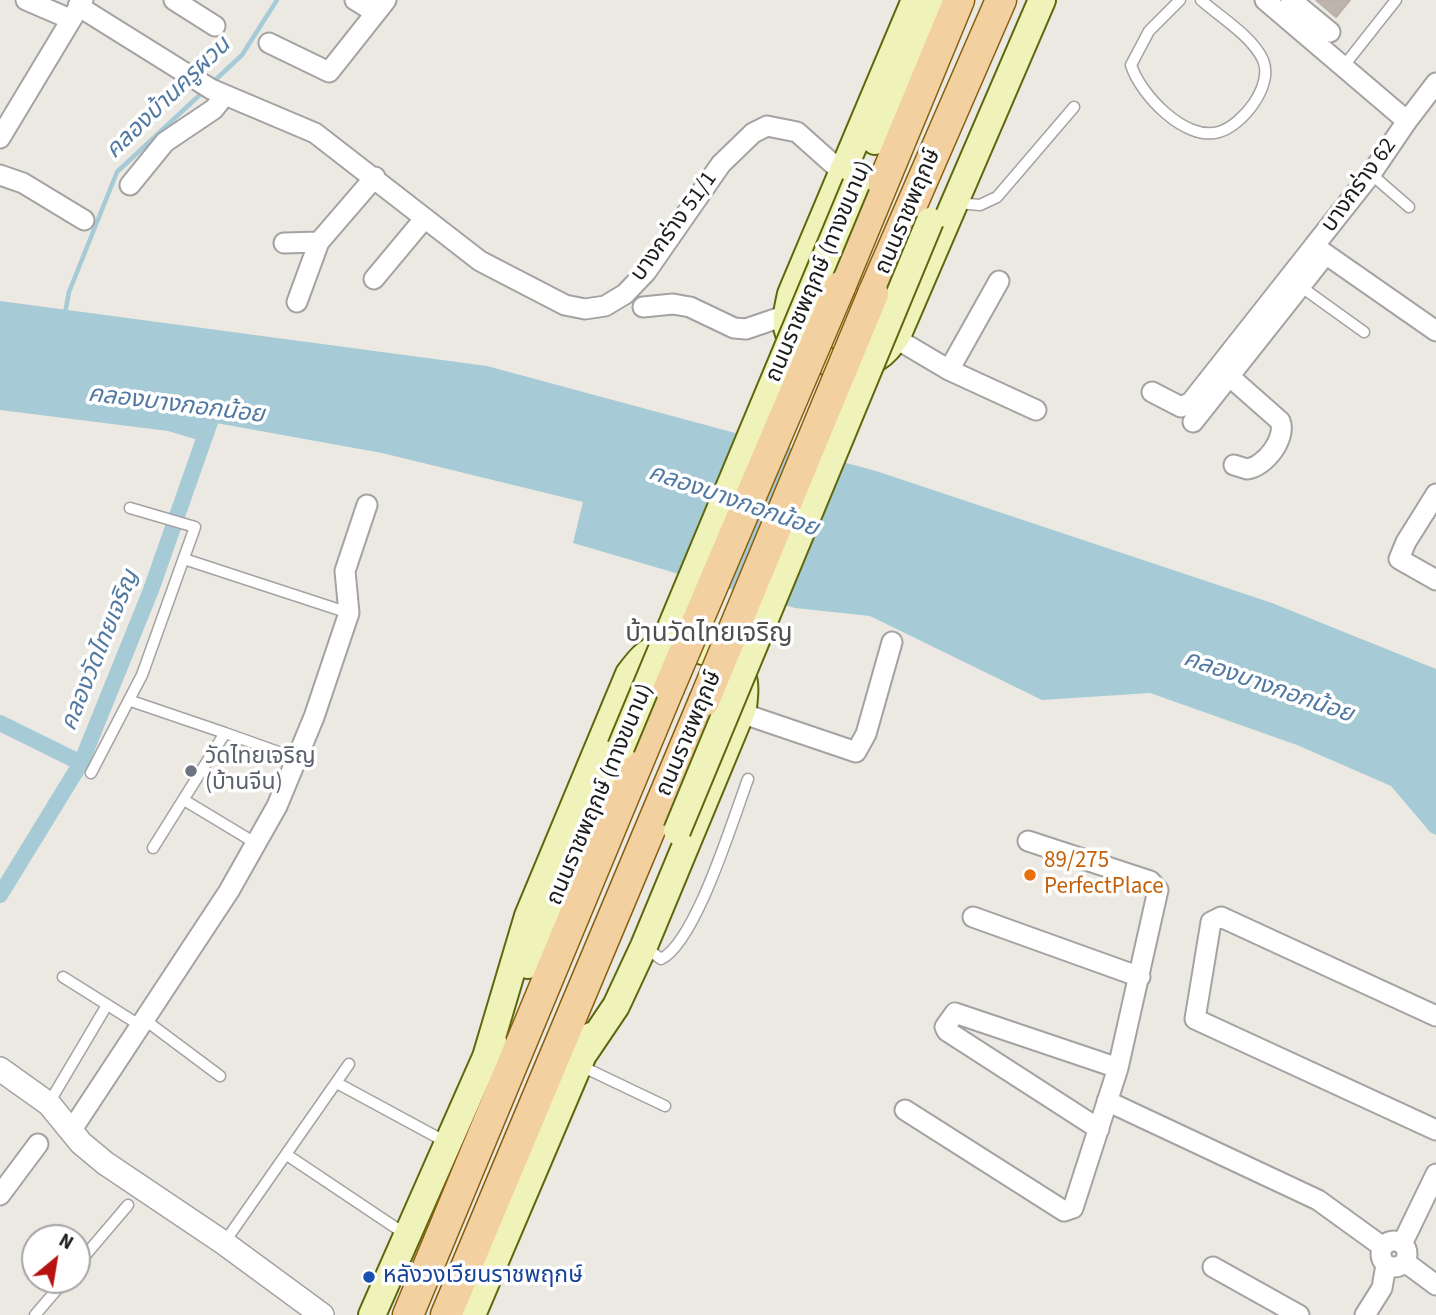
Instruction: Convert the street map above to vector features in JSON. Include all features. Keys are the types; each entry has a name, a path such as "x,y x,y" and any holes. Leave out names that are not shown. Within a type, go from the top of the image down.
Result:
{"main road":[{"path":"915,0 849,178 791,294 786,328 804,352 840,364 873,360 887,351 895,338 1042,0"},
{"name":"ถนนราชพฤกษ์ (ทางขนาน)","path":"372,1315 450,1143 621,747 849,178 935,0"},
{"name":"ถนนราชพฤกษ์","path":"408,1315 959,0"},
{"name":"ถนนราชพฤกษ์","path":"446,1315 873,295 1001,0"},
{"path":"472,1315 582,1058 930,221 1026,0"},
{"path":"485,1057 528,916 629,674 644,655 663,645 680,645 731,662 741,672 745,685 741,713 644,946 616,1006 582,1058"}],"street":[{"path":"26,0 77,8 211,88 214,109 173,135 152,155 130,185"},
{"path":"174,0 215,26"},
{"path":"269,43 329,72 381,7 355,0"},
{"name":"บางกร่าง 62","path":"1265,0 1407,121 1319,251 1436,331"},
{"path":"1291,0 1331,32"},
{"path":"0,138 77,8"},
{"name":"บางกร่าง 51/1","path":"211,88 314,133 375,177 424,219 480,261 565,305 585,309 605,306 625,294 646,272 727,157 753,133 767,126 797,132 849,178"},
{"path":"1407,121 1433,93"},
{"path":"0,175 23,183 84,220"},
{"path":"297,302 319,242 375,177"},
{"path":"374,279 424,219"},
{"path":"284,243 319,242"},
{"path":"1193,422 1300,286 1319,251"},
{"path":"1152,392 1181,407 1191,402 1319,251"},
{"path":"948,370 999,281"},
{"path":"643,307 673,304 690,307 734,328 746,329 787,315"},
{"path":"895,338 948,370 1036,410"},
{"path":"1229,376 1280,421 1283,428 1282,435 1260,464 1247,469 1234,465"},
{"path":"1436,494 1406,542 1399,559 1436,580"},
{"path":"71,1131 257,844 298,759 349,613 345,571 368,505"},
{"path":"741,713 856,752 866,734 892,642"},
{"path":"905,1110 1064,1211 1073,1208 1099,1129 1112,1103 1157,890 1155,885 1028,841"},
{"path":"973,917 1140,977"},
{"path":"1436,1016 1221,917 1211,922 1195,1018 1436,1130"},
{"path":"1099,1129 947,1031 946,1027 955,1013 1118,1068"},
{"path":"0,1069 49,1104 71,1131 124,1177 224,1243 309,1309"},
{"path":"1112,1103 1318,1200 1436,1285"},
{"path":"0,1195 38,1144"},
{"path":"1365,1315 1382,1288 1394,1254 1436,1174"},
{"path":"1213,1267 1299,1315"}],"lane":[{"path":"1180,0 1149,31 1131,65 1136,82 1162,110 1195,131 1218,132 1238,122 1256,98 1266,79 1264,61 1255,47 1200,0"},
{"path":"1343,67 1396,0"},
{"path":"956,203 980,205 997,197 1074,107"},
{"path":"1371,174 1409,207"},
{"path":"1300,286 1364,332"},
{"path":"91,773 131,701 195,527 130,508"},
{"path":"184,559 349,613"},
{"path":"131,701 298,759"},
{"path":"153,848 226,733"},
{"path":"644,946 661,959 673,953 681,942 699,907 748,779"},
{"path":"184,800 257,844"},
{"path":"64,976 143,1023 220,1076"},
{"path":"49,1104 107,1004"},
{"path":"582,1058 665,1106"},
{"path":"224,1243 349,1064"},
{"path":"337,1083 450,1143"},
{"path":"287,1155 408,1236"},
{"path":"91,1249 128,1205"},
{"path":"35,1315 53,1294"}],"water":[{"name":"คลองบางกอกน้อย","path":"0,301 487,366 876,471 1272,603 1436,669 1436,835 1430,832 1391,786 1297,745 1150,693 1042,700 870,616 795,608 573,543 583,502 382,453 216,423 208,443 168,431 0,410"}],"building":[{"path":"1316,0 1350,0 1336,17"}],"waterway":[{"name":"คลองบ้านครูผวน","path":"211,84 242,55 277,0"},
{"name":"คลองบ้านครูผวน","path":"65,313 69,292 117,172 205,90"},
{"name":"คลองวัดไทยเจริญ","path":"0,895 81,763 151,590 210,422"},
{"path":"0,723 81,763"}],"place":[{"name":"วัดไทยเจริญ (บ้านจีน)","path":"191,771"},
{"name":"89/275 PerfectPlace","path":"1030,875"},
{"name":"หลังวงเวียนราชพฤกษ์","path":"369,1277"}],"district":[{"name":"บ้านวัดไทยเจริญ","path":"709,635"}]}
